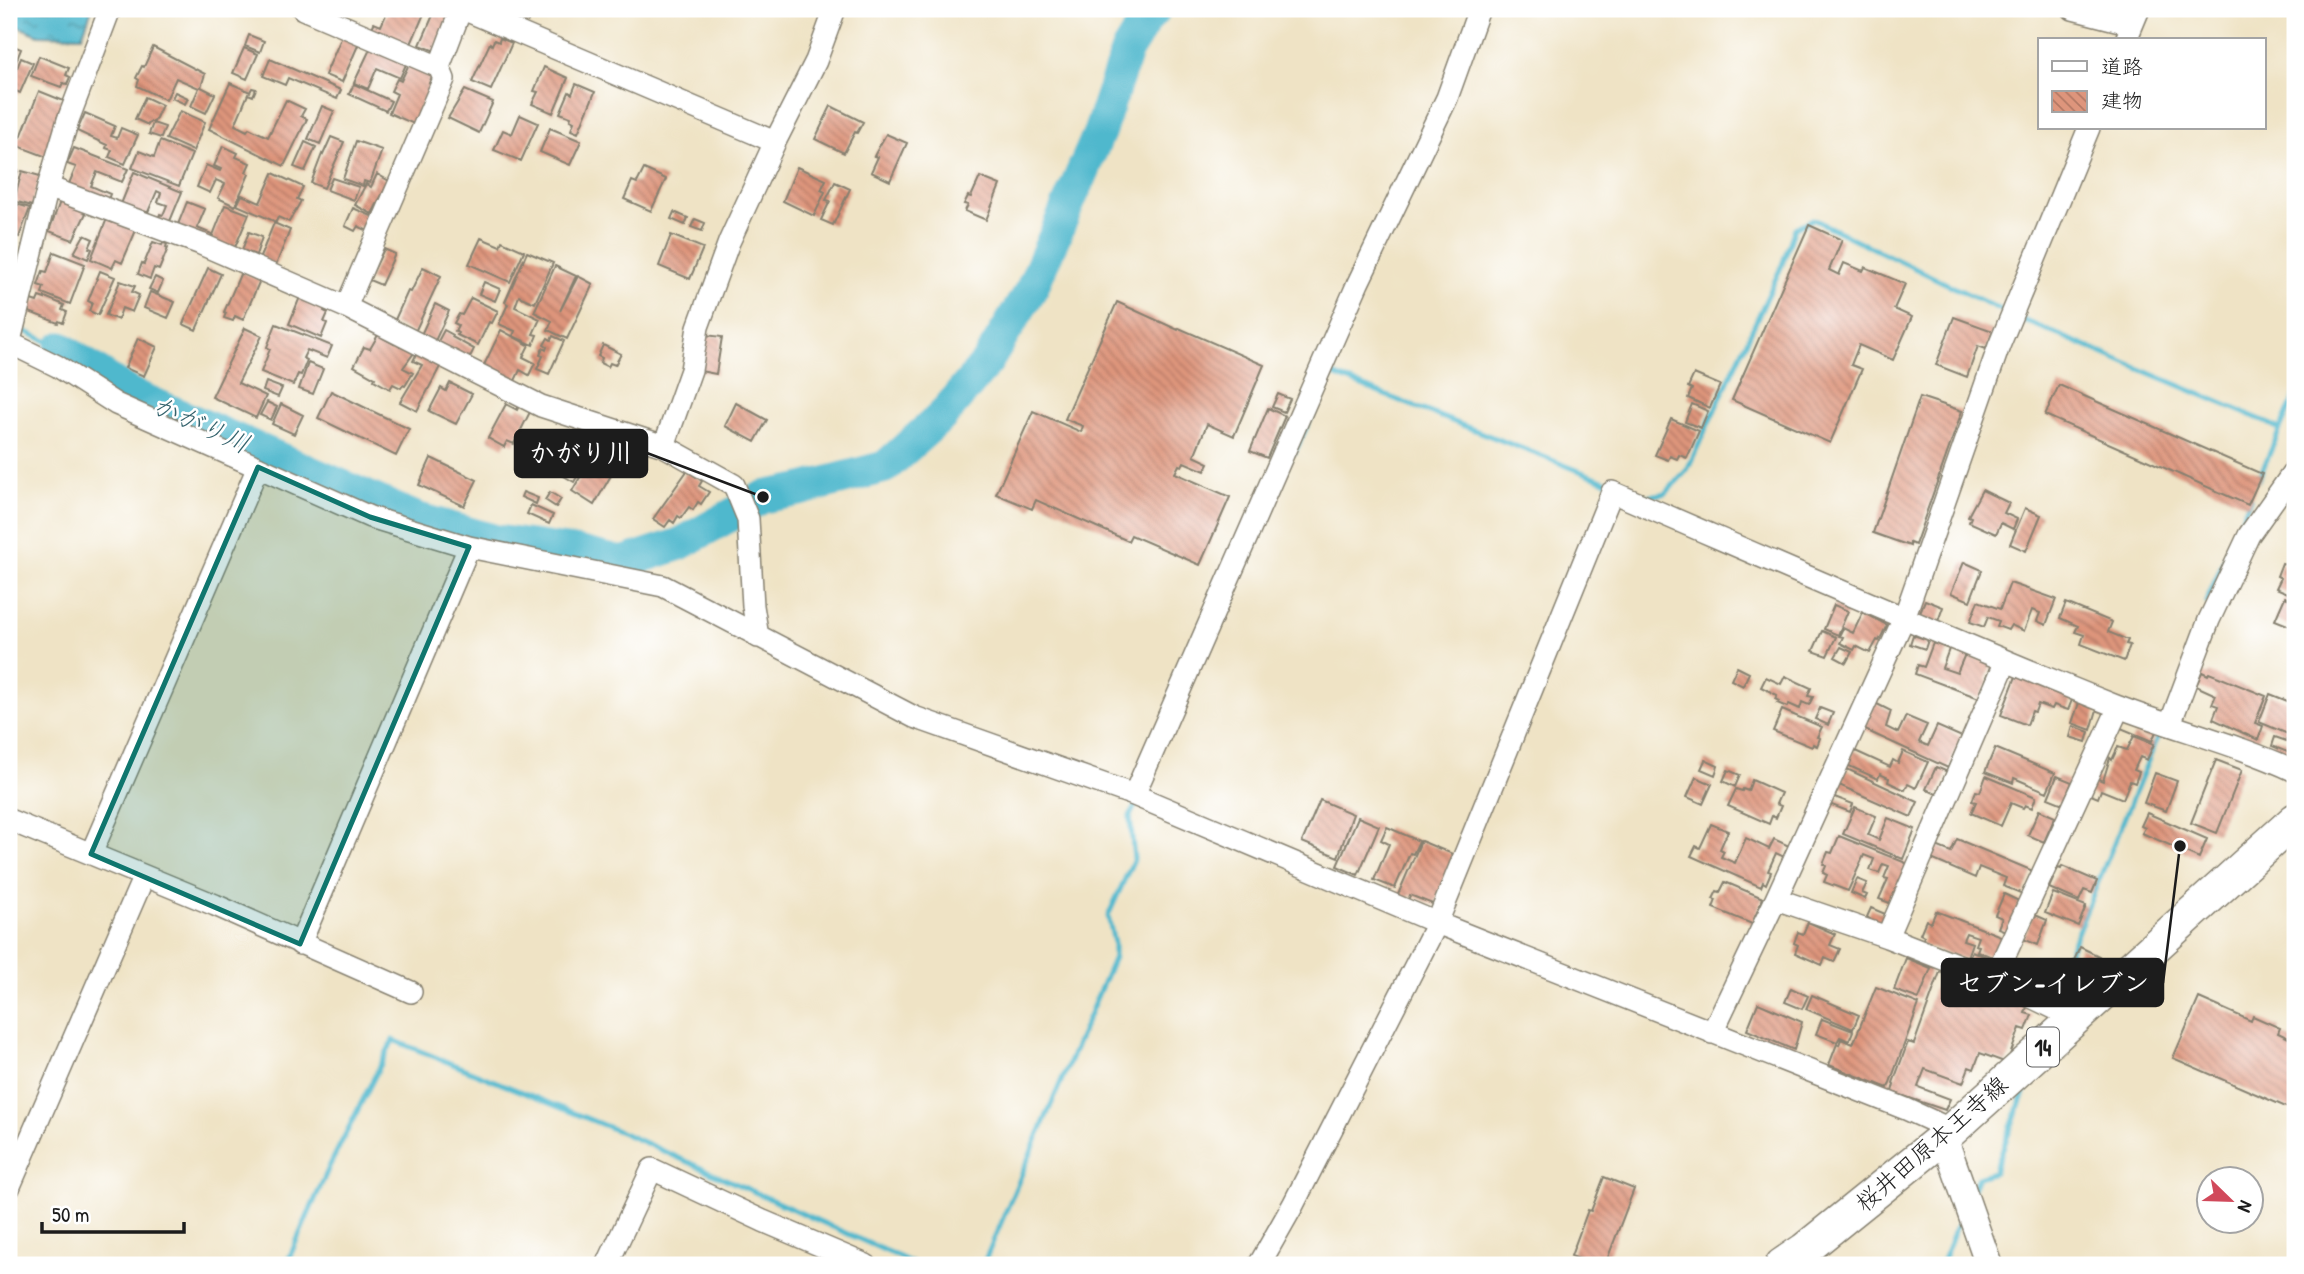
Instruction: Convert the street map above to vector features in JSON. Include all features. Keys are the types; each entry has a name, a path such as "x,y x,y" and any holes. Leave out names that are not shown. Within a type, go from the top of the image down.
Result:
{"main road":[{"name":"桜井田原本王寺線","path":"1782,1265 1944,1137 2056,1012 2295,820"}],"street":[{"path":"110,9 68,120 48,187 9,344 57,366 116,404 370,517 469,547 663,586 914,717 1134,795 1437,923 1941,1125 1989,1265"},
{"path":"303,9 439,67"},
{"path":"346,307 444,79 439,67 462,9 775,142"},
{"path":"664,446 691,370 698,327 729,242 816,61 835,9"},
{"path":"1134,795 1358,283 1447,98 1479,9"},
{"path":"2073,9 2132,24"},
{"path":"1712,1033 1905,618 1999,346 2088,130"},
{"path":"48,187 201,244 346,307 541,405 664,446 734,485 748,519 758,637"},
{"path":"91,855 258,467"},
{"path":"2170,724 2209,620 2249,536 2295,470"},
{"path":"1259,1265 1293,1205 1437,923 1612,492 2119,707 2261,755 2295,771"},
{"path":"300,944 469,547"},
{"path":"1887,937 2007,661"},
{"path":"1994,979 2119,707"},
{"path":"9,820 411,992"},
{"path":"9,1188 144,876"},
{"path":"1776,899 1887,937 1994,979 2056,1012"},
{"path":"607,1265 652,1169 866,1265"}],"highlighted area":[{"path":"258,467 370,517 469,547 300,944 91,854"}],"water":[{"path":"9,9 92,9 82,36 39,35 9,23"}],"building":[{"path":"395,9 426,9 411,44 369,36 374,23 381,26 388,10 394,13"},
{"path":"426,9 453,10 435,51 420,45 434,13"},
{"path":"499,9 534,9 528,22"},
{"path":"249,35 264,41 260,52 245,46"},
{"path":"342,36 359,43 342,82 325,75"},
{"path":"500,38 512,43 491,90 472,82 490,43 492,45 494,40 499,42"},
{"path":"9,44 21,49 13,69 9,68"},
{"path":"153,47 205,74 201,87 215,94 206,113 191,106 199,88 176,78 166,100 137,86 139,80 136,78"},
{"path":"371,47 407,62 400,78 377,68 368,89 354,83"},
{"path":"244,48 258,54 247,79 233,73"},
{"path":"39,56 69,68 66,75 70,77 67,84 63,83 61,87 31,76"},
{"path":"21,58 33,63 20,93 9,88"},
{"path":"270,59 341,90 337,99 288,78 285,85 263,76"},
{"path":"409,64 433,75 414,124 389,113 397,94 391,91 397,79 401,81"},
{"path":"544,67 568,78 553,113 532,104 538,92 534,91"},
{"path":"230,83 250,92 252,88 256,89 253,96 248,94 235,125 247,131 249,128 268,137 286,100 305,109 301,116 307,119 284,166 209,129"},
{"path":"354,84 391,101 386,111 349,94"},
{"path":"576,84 595,92 578,133 571,130 574,122 570,120 571,117 560,113 569,92 572,94"},
{"path":"465,90 493,102 479,133 448,118"},
{"path":"39,91 64,101 57,118 62,119 47,157 10,143 13,134 21,137"},
{"path":"175,92 188,98 185,104 172,98"},
{"path":"145,97 162,105 154,122 148,125 135,119"},
{"path":"322,106 334,111 320,144 308,139"},
{"path":"831,106 863,122 844,153 815,139"},
{"path":"180,111 205,122 193,151 166,139"},
{"path":"85,113 115,126 111,136 117,138 121,128 138,135 125,164 109,157 112,150 106,148 107,145 77,131"},
{"path":"520,115 538,123 521,161 494,150 503,130 512,134"},
{"path":"153,123 165,127 161,138 149,134"},
{"path":"550,128 581,141 570,165 540,152"},
{"path":"886,134 907,143 890,181 871,172 878,157 874,156"},
{"path":"331,137 344,142 324,188 311,183"},
{"path":"160,141 192,154 179,186 132,168 139,151 154,157"},
{"path":"356,141 382,150 370,183 364,181 363,186 343,179"},
{"path":"305,142 316,147 305,171 294,167"},
{"path":"223,146 238,153 236,157 250,163 246,172 249,174 235,206 218,198 225,184 216,180 210,193 197,187 206,165 220,171 221,169 214,166"},
{"path":"74,148 128,169 122,182 97,172 91,186 110,194 107,202 68,186 76,167 67,164"},
{"path":"9,167 18,170 12,188 9,187"},
{"path":"797,167 826,180 821,190 825,192 814,216 783,201"},
{"path":"644,169 666,179 651,211 624,199 632,181 637,183"},
{"path":"22,171 40,176 32,206 14,201"},
{"path":"134,172 182,192 168,226 157,222 167,205 158,202 161,193 157,191 145,219 119,209"},
{"path":"273,173 303,187 297,199 301,201 289,222 278,217 276,222 237,205 242,195 260,203"},
{"path":"377,174 389,181 372,214 355,205 366,184 371,187"},
{"path":"980,177 1000,185 986,220 965,211 968,205 964,204 968,196 971,197"},
{"path":"332,178 359,187 354,200 327,190"},
{"path":"835,182 850,189 833,225 821,220 830,201 826,200"},
{"path":"61,199 88,209 73,240 49,231"},
{"path":"9,202 30,208 19,237 9,234"},
{"path":"187,202 205,209 197,228 212,234 207,246 175,232"},
{"path":"225,205 249,214 233,252 210,243"},
{"path":"353,208 374,217 368,231 358,226 355,231 345,226"},
{"path":"674,212 688,218 685,225 671,219"},
{"path":"108,216 137,228 122,263 116,260 112,268 91,259"},
{"path":"695,219 705,223 702,231 691,227"},
{"path":"274,223 290,230 276,265 258,262"},
{"path":"1809,225 1842,240 1829,270 1839,275 1844,263 1863,271 1865,267 1905,284 1894,309 1912,317 1893,360 1859,345 1851,365 1862,369 1830,443 1732,400"},
{"path":"249,232 262,237 256,255 242,250"},
{"path":"84,235 93,239 88,259 74,253"},
{"path":"671,235 703,248 690,279 659,266"},
{"path":"481,238 500,246 502,241 524,251 510,282 469,264"},
{"path":"153,242 167,244 168,248 159,270 154,268 150,279 138,274"},
{"path":"384,249 395,254 381,285 369,280"},
{"path":"54,252 85,264 70,304 42,293 44,287 38,285 43,271 47,272"},
{"path":"527,252 553,263 535,303 519,296 515,307 540,319 533,334 537,335 533,345 513,336 515,331 499,324 508,304 505,302"},
{"path":"555,266 576,276 560,311 578,276 593,284 567,339 548,330 552,321 534,312"},
{"path":"423,267 441,276 414,334 393,324"},
{"path":"208,268 221,274 196,330 183,324"},
{"path":"100,271 115,277 98,315 89,311 92,303 88,301"},
{"path":"241,272 260,280 243,320 235,316 233,321 224,318 224,312"},
{"path":"155,277 163,281 158,293 149,289"},
{"path":"120,281 135,286 132,292 139,295 132,312 122,308 118,320 106,315"},
{"path":"484,282 500,289 495,301 479,294"},
{"path":"150,292 175,302 168,318 144,308"},
{"path":"302,292 327,302 324,311 328,313 324,322 327,323 321,338 289,324"},
{"path":"39,297 64,305 62,310 67,312 63,323 24,310 28,299 37,302"},
{"path":"471,298 498,311 492,323 489,322 478,345 457,335 455,331 458,325 454,323 459,314 462,315"},
{"path":"1117,302 1264,365 1234,436 1207,424 1194,456 1209,463 1205,471 1184,462 1175,473 1230,497 1200,565 1131,535 1128,541 1036,500 1032,509 996,494 1033,411 1081,432 1083,426 1065,419"},
{"path":"435,304 449,311 434,343 420,337"},
{"path":"1954,317 1993,331 1986,349 1978,346 1967,377 1936,365"},
{"path":"276,324 332,346 327,358 307,350 303,358 307,360 301,375 298,374 293,385 261,372"},
{"path":"245,328 262,336 238,383 266,396 256,418 212,397"},
{"path":"444,330 474,349 468,361 436,345"},
{"path":"501,330 529,345 523,357 535,363 529,375 520,370 513,385 484,370"},
{"path":"378,335 394,344 396,339 416,350 403,368 413,373 401,388 393,384 390,389 354,366 364,347 370,349"},
{"path":"706,335 722,337 716,374 700,371"},
{"path":"553,336 564,341 549,374 537,369 543,356 540,355 543,348 546,350 547,347 544,345 548,338 551,340"},
{"path":"138,338 157,347 144,376 125,368"},
{"path":"603,345 621,354 615,365 610,363 608,367 600,363 602,358 598,356"},
{"path":"419,349 443,361 417,411 400,402 422,365 413,361"},
{"path":"308,363 323,369 313,394 299,389"},
{"path":"1694,374 1720,385 1710,408 1688,398 1692,389 1688,387"},
{"path":"266,382 282,388 278,397 263,391"},
{"path":"450,383 472,394 456,424 429,411 441,388 446,391"},
{"path":"2059,385 2262,474 2248,505 2045,415"},
{"path":"331,391 409,429 396,456 318,418"},
{"path":"1278,394 1290,399 1284,412 1272,407"},
{"path":"1920,397 1962,411 1915,545 1910,543 1910,546 1873,533"},
{"path":"267,402 277,407 271,420 260,415"},
{"path":"736,403 767,420 755,442 725,426"},
{"path":"281,404 303,415 294,434 272,424"},
{"path":"506,404 517,410 519,406 530,412 514,444 507,441 504,447 488,438"},
{"path":"1692,404 1708,411 1701,428 1685,422"},
{"path":"1268,408 1285,416 1267,458 1250,451"},
{"path":"1671,419 1699,431 1687,458 1679,455 1677,459 1670,456 1668,460 1655,455"},
{"path":"578,436 595,446 574,482 557,472"},
{"path":"595,452 617,465 594,505 572,491"},
{"path":"431,458 477,480 464,506 419,485"},
{"path":"687,471 702,481 699,486 709,492 701,504 698,502 693,510 689,507 681,518 678,516 674,523 670,520 665,527 653,519"},
{"path":"1982,490 2009,503 2004,513 2017,519 2013,529 2001,523 1996,534 1969,522 1971,517 1968,516"},
{"path":"523,492 538,498 536,504 521,497"},
{"path":"550,492 561,499 556,507 545,500"},
{"path":"531,505 553,515 549,524 527,514"},
{"path":"2025,508 2041,515 2026,551 2010,544"},
{"path":"1964,562 1982,570 1970,601 1951,593"},
{"path":"2282,563 2295,568 2295,596 2276,588 2281,578 2277,576"},
{"path":"2010,583 2056,599 2046,625 2037,621 2040,613 2032,610 2024,631 2011,625 2008,630 1997,626 1999,621 1988,617 1984,627 1970,622 1978,601 2000,609"},
{"path":"2285,597 2295,601 2295,628 2275,620"},
{"path":"1925,600 1943,607 1937,624 1918,617"},
{"path":"2066,603 2112,622 2108,632 2128,640 2126,644 2130,645 2124,661 2081,644 2084,635 2075,632 2078,626 2060,618"},
{"path":"1834,605 1848,611 1838,635 1824,629"},
{"path":"1863,612 1887,625 1870,653 1856,646 1854,650 1840,643 1843,637 1839,636 1843,628 1853,633"},
{"path":"1822,631 1836,637 1827,656 1813,651"},
{"path":"1913,635 1928,640 1925,649 1910,644"},
{"path":"1933,643 1949,649 1942,668 1957,673 1965,654 1992,664 1986,680 1989,681 1979,698 1915,674 1918,665 1924,667"},
{"path":"1841,647 1852,652 1846,663 1835,657"},
{"path":"1737,667 1749,673 1743,686 1731,680"},
{"path":"2202,672 2266,696 2255,723 2263,726 2258,740 2213,719 2218,706 2212,704 2216,695 2196,686"},
{"path":"2017,674 2074,695 2068,710 2054,705 2052,709 2038,704 2027,725 2001,715"},
{"path":"1785,676 1811,688 1808,696 1813,697 1809,705 1802,702 1800,709 1789,704 1787,707 1777,703 1777,695 1761,687 1766,677 1781,684"},
{"path":"2270,694 2295,704 2295,737 2259,722"},
{"path":"2081,697 2099,703 2091,730 2072,723"},
{"path":"1875,703 1891,711 1886,727 1898,733 1906,716 1927,725 1919,742 1928,746 1937,726 1962,737 1948,768 1863,729"},
{"path":"1820,708 1833,713 1828,725 1815,719"},
{"path":"1782,710 1822,727 1817,737 1820,738 1817,746 1813,744 1812,747 1773,731"},
{"path":"2122,712 2158,727 2152,741 2116,726"},
{"path":"2073,726 2089,732 2086,742 2070,737"},
{"path":"2134,736 2154,744 2147,760 2140,757 2134,770 2139,772 2135,783 2130,781 2123,799 2101,790 2098,798 2086,793 2093,777 2103,781 2110,758 2112,760 2118,747 2127,750"},
{"path":"2275,737 2295,744 2295,755 2272,746"},
{"path":"1995,748 2055,773 2047,792 2014,778 2013,783 1985,772"},
{"path":"1853,750 1890,767 1893,760 1898,763 1903,751 1928,762 1916,788 1908,784 1905,790 1888,782 1889,778 1880,774 1878,779 1847,765"},
{"path":"1705,760 1718,766 1715,775 1701,769"},
{"path":"2216,760 2242,770 2217,833 2191,823"},
{"path":"1936,767 1948,772 1938,795 1926,789"},
{"path":"1847,769 1918,802 1911,817 1839,785"},
{"path":"1728,770 1740,775 1735,787 1723,781"},
{"path":"2155,773 2177,781 2166,811 2144,803"},
{"path":"1986,776 2036,797 2032,808 2011,803 2001,826 1971,813 1976,802 1972,801 1976,791 1980,792"},
{"path":"2057,776 2072,782 2063,804 2048,798"},
{"path":"1696,777 1712,784 1703,804 1687,797"},
{"path":"1752,780 1781,793 1776,804 1781,806 1776,818 1772,816 1769,824 1728,806 1736,789 1748,791"},
{"path":"1832,796 1853,804 1850,812 1829,804"},
{"path":"1320,800 1353,814 1338,857 1302,842"},
{"path":"1855,807 1876,816 1868,835 1879,840 1888,818 1915,829 1903,859 1843,834"},
{"path":"2039,810 2055,817 2044,842 2028,835"},
{"path":"2147,813 2207,839 2199,858 2142,833 2145,828 2141,826"},
{"path":"1358,817 1379,826 1358,875 1337,866"},
{"path":"1711,824 1728,831 1720,849 1724,851 1721,857 1735,863 1746,838 1769,849 1774,839 1789,846 1784,857 1776,853 1766,884 1763,882 1761,887 1691,856 1696,846 1700,848"},
{"path":"1387,827 1419,841 1413,854 1410,853 1395,888 1374,880 1389,844 1381,840"},
{"path":"1839,836 1911,865 1895,905 1879,899 1888,879 1884,878 1889,866 1883,864 1879,873 1870,870 1874,859 1864,855 1848,891 1824,882 1827,875 1823,873 1826,866 1823,864 1828,852 1832,853"},
{"path":"1957,839 2033,871 2023,894 2003,886 2006,878 1979,867 1975,878 1929,858 1934,845 1951,852"},
{"path":"1421,841 1455,855 1435,905 1410,895 1408,901 1397,897"},
{"path":"2062,866 2097,881 2092,893 2084,890 2079,901 2049,888 2058,868 2061,869"},
{"path":"1857,879 1867,883 1862,893 1867,895 1865,899 1851,893"},
{"path":"1725,882 1763,898 1752,924 1713,908 1716,900 1713,899"},
{"path":"2053,893 2086,906 2078,926 2045,913"},
{"path":"2004,894 2021,902 2008,932 1998,928 2002,918 1995,915"},
{"path":"1871,908 1890,916 1883,933 1867,926"},
{"path":"1936,911 2006,938 1997,959 1977,951 1979,946 1975,945 1978,937 1966,933 1963,940 1972,943 1966,960 1921,945 1924,936 1920,934 1926,920 1931,923"},
{"path":"2033,914 2047,920 2038,945 2023,939"},
{"path":"1808,922 1835,934 1830,945 1840,949 1834,962 1825,958 1822,965 1795,953 1798,945 1794,943 1798,932 1803,934"},
{"path":"2080,947 2099,956 2090,975 2086,973 2082,982 2067,976"},
{"path":"1972,951 1995,961 1989,969 1968,960"},
{"path":"1906,958 1931,968 1919,999 1894,990"},
{"path":"1940,972 2028,1004 2025,1013 2032,1015 2026,1030 2020,1028 2007,1063 1980,1053 1974,1069 1969,1067 1963,1083 1925,1069 1918,1087 1950,1099 1945,1110 1892,1092 1908,1042 1914,1044"},
{"path":"1876,987 1919,1004 1888,1088 1829,1065 1841,1039 1853,1044"},
{"path":"1791,988 1808,996 1802,1009 1785,1002"},
{"path":"1812,995 1859,1015 1853,1029 1806,1009"},
{"path":"2199,998 2251,1021 2253,1016 2280,1028 2278,1033 2295,1041 2295,1111 2173,1058"},
{"path":"1758,1003 1802,1022 1794,1050 1747,1030"},
{"path":"1822,1019 1853,1031 1849,1041 1840,1037 1837,1042 1816,1034"},
{"path":"1604,1177 1634,1189 1605,1265 1596,1265 1571,1256"}],"waterway":[{"name":"かがり川","path":"61,348 127,392 416,518 497,541 581,553 622,563 680,544 763,497 885,467 942,416 987,362 1032,288 1099,133 1127,50 1155,9"},
{"path":"1645,497 1666,493 1687,470 1782,265 1795,228 1813,219 2007,313"},
{"path":"2016,317 2279,429"},
{"name":"かがり川","path":"18,328 61,348"},
{"path":"1295,452 1331,374 1613,484"},
{"path":"2258,480 2295,395"},
{"path":"2206,602 2250,499"},
{"path":"2053,1001 2063,967 2162,727"},
{"path":"983,1265 1114,957 1108,916 1134,859 1130,816 1137,802"},
{"path":"286,1265 330,1165 393,1040 623,1133 917,1265"},
{"path":"1972,1191 1978,1177 1994,1172 2030,1077"},
{"path":"1941,1265 1962,1213"}],"place":[{"name":"かがり川","path":"763,497"},
{"name":"セブン-イレブン","path":"2180,846"}]}
